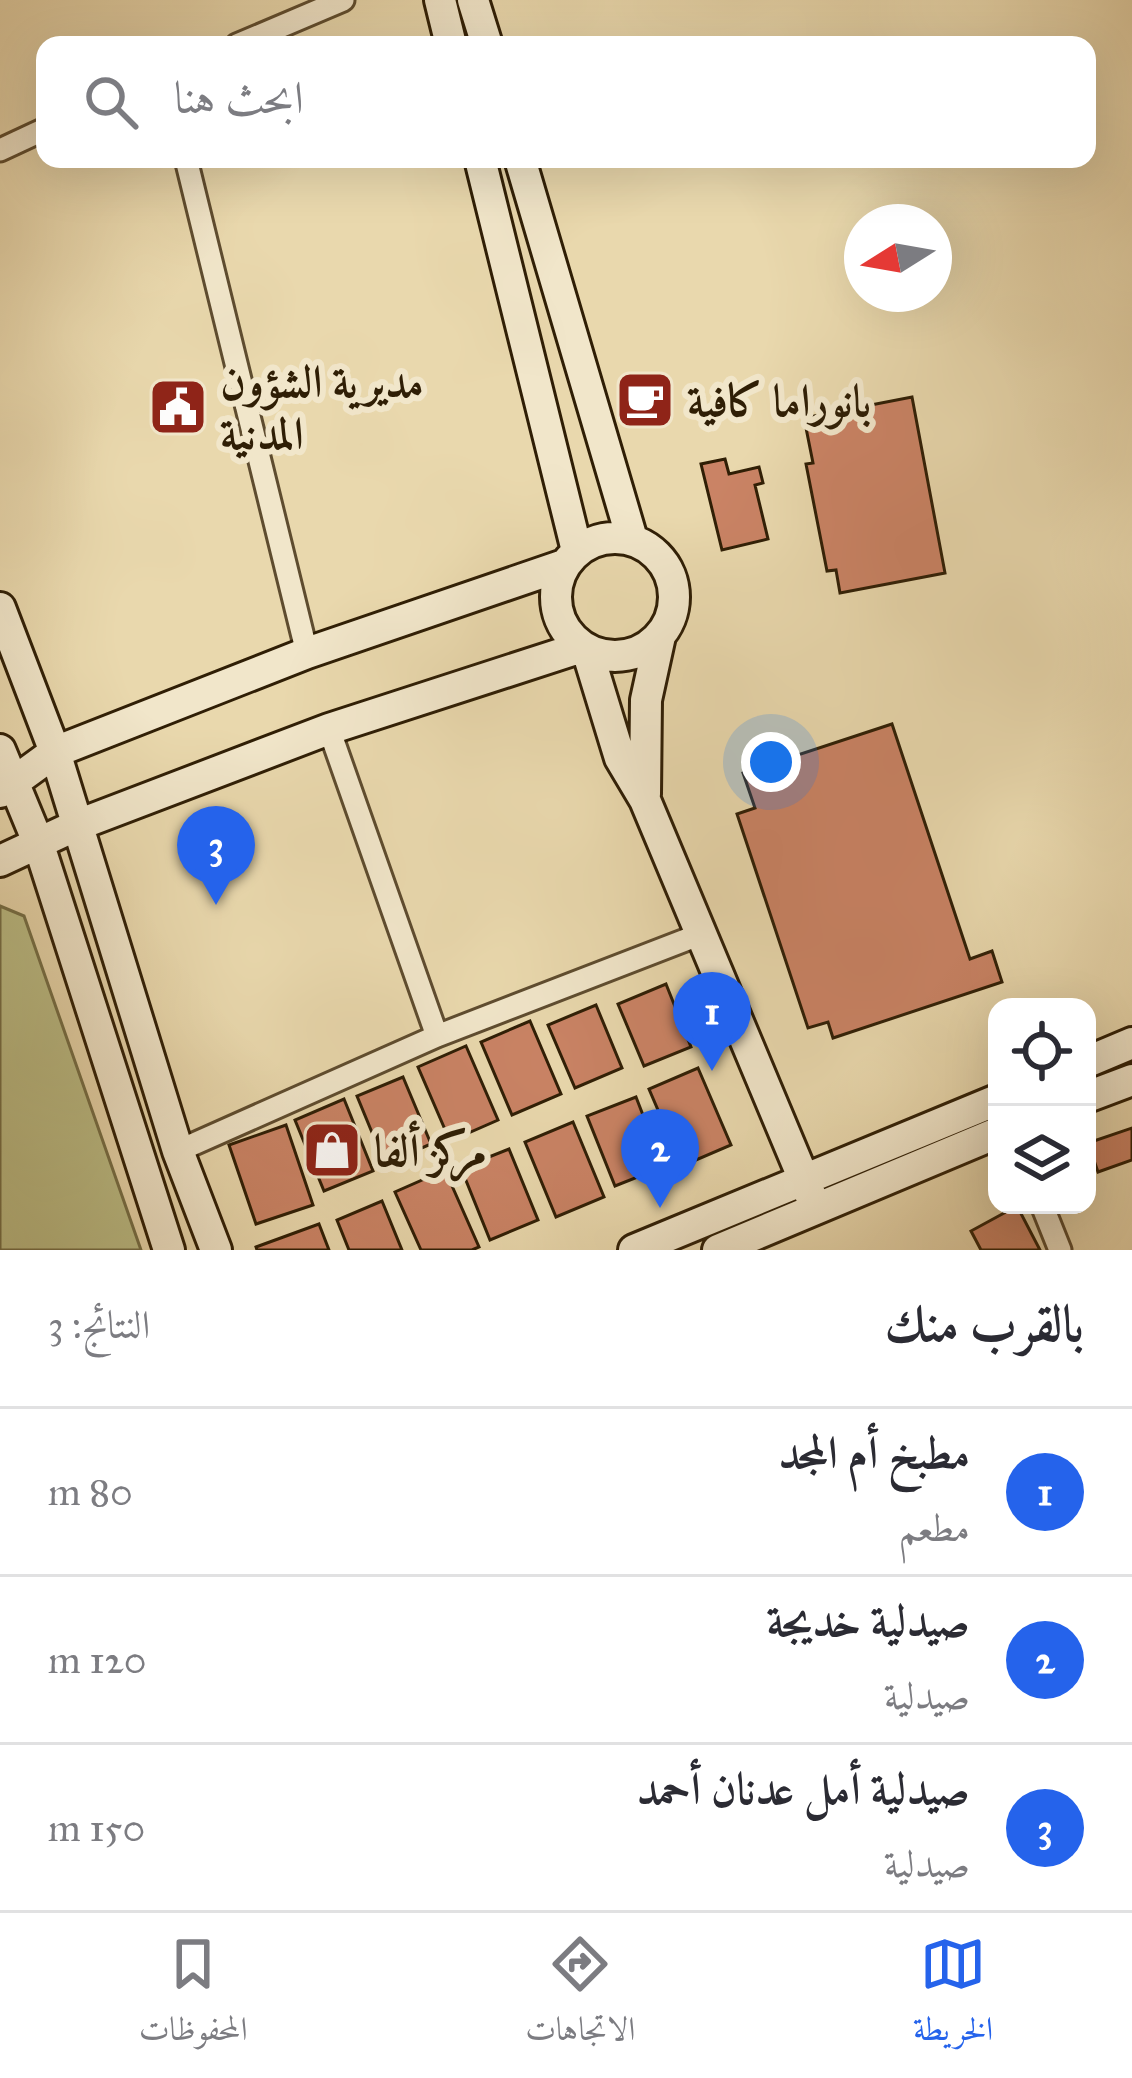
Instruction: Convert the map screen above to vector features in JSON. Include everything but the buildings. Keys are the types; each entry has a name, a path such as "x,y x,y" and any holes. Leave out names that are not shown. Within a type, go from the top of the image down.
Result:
{"main road":[{"path":"440,0 449,36"},
{"path":"473,0 484,36"},
{"path":"6,789 55,752 307,653 570,558 593,541 632,539 663,562 674,599 660,635 626,656 606,656 585,648 568,634 559,618 557,582 570,558 481,168"},
{"path":"523,168 632,539"},
{"path":"0,608 55,752 178,1151 216,1250"},
{"path":"645,800 646,700 660,635"},
{"path":"0,862 75,826 328,729 585,648"},
{"path":"585,648 620,758 645,800 810,1194"},
{"path":"0,750 6,789 38,842 170,1250"},
{"path":"1096,1058 1132,1043"},
{"path":"1096,1094 1132,1080"},
{"path":"718,1250 810,1194 988,1105"},
{"path":"634,1250 988,1136"}],"street":[{"path":"258,36 343,0"},
{"path":"0,149 36,133"},
{"path":"188,168 307,653"},
{"path":"328,729 436,1036"},
{"path":"178,1151 436,1036 701,934"},
{"path":"1046,1214 1060,1250"}],"green space":[{"path":"0,906 24,916 141,1250 0,1250"}],"place":[{"name":"بانوراما كافية","path":"645,400"},
{"name":"مديرية الشؤون المدنية","path":"178,407"},
{"name":"صيدلية أمل عدنان أحمد","path":"216,905"},
{"name":"مطبخ أم المجد","path":"712,1071"},
{"name":"مركز ألفا","path":"332,1150"},
{"name":"صيدلية خديجة","path":"660,1208"}]}
